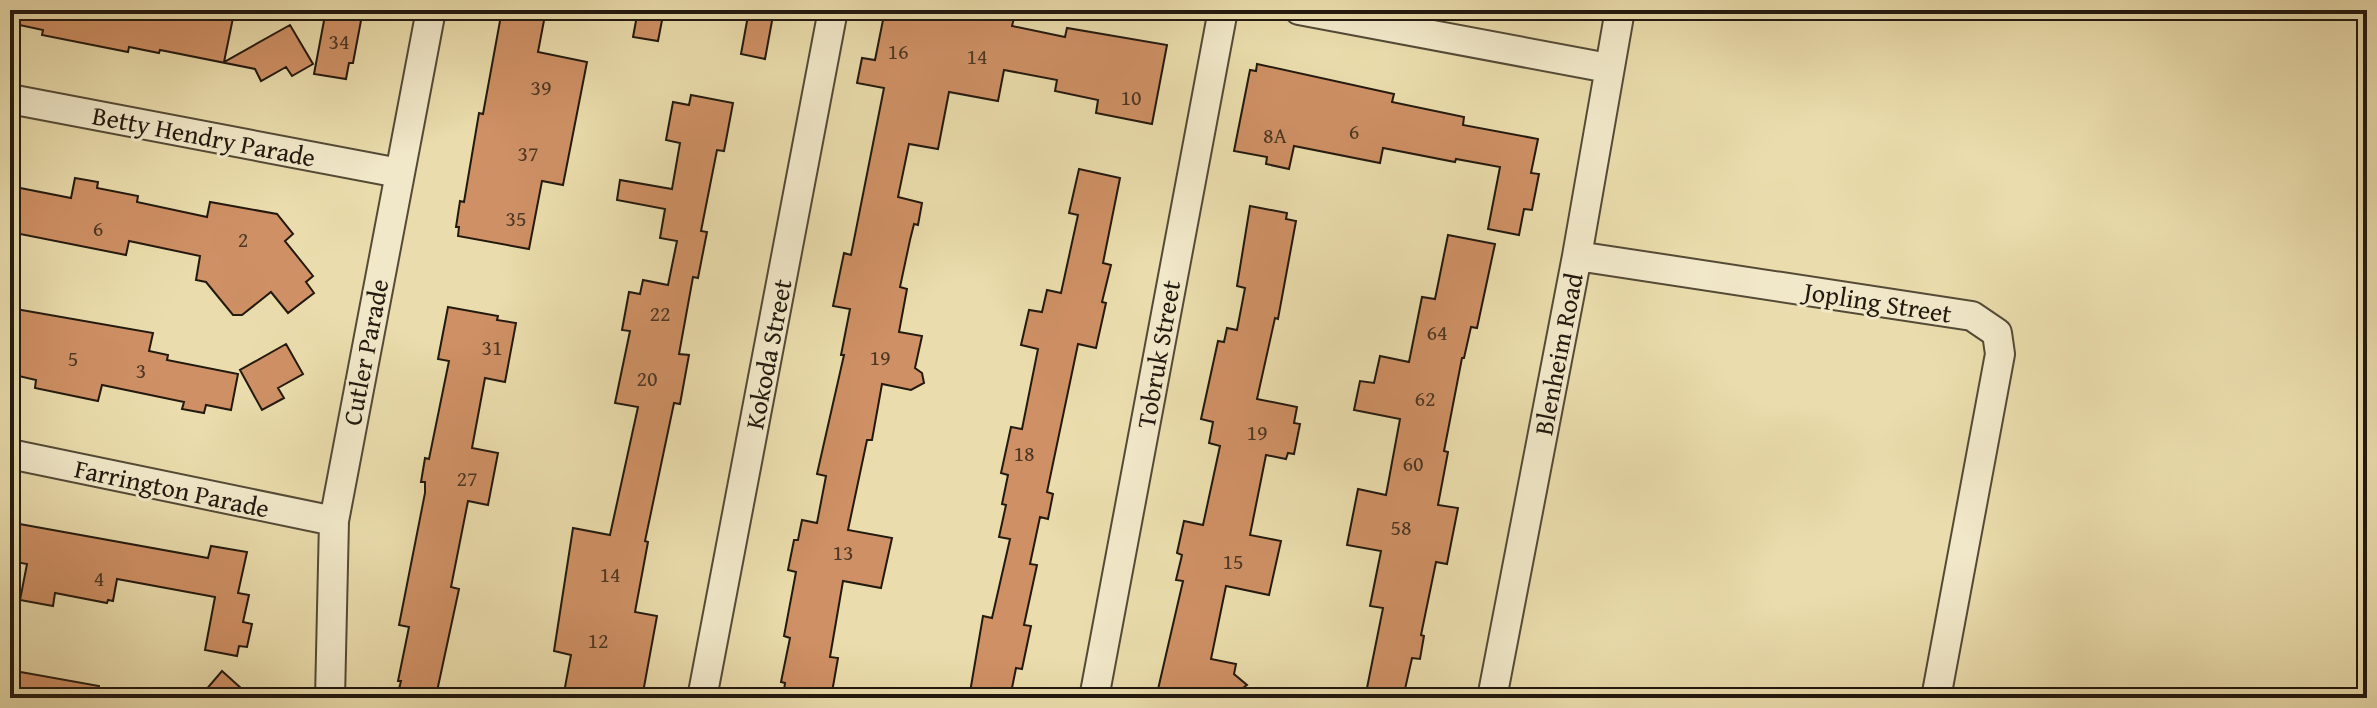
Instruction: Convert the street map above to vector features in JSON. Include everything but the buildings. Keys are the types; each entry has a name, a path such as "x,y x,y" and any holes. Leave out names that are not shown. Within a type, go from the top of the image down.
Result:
{"street":[{"name":"Cutler Parade","path":"330,698 334,521 431,10"},
{"name":"Kokoda Street","path":"702,698 833,10"},
{"name":"Tobruk Street","path":"1094,698 1223,10"},
{"path":"1299,10 1608,68"},
{"name":"Blenheim Road","path":"1492,698 1577,256 1620,10"},
{"name":"Betty Hendry Parade","path":"10,99 399,173"},
{"name":"Jopling Street","path":"1577,256 1972,316 1997,333 2000,354 1936,698"},
{"name":"Farrington Parade","path":"10,454 334,521"}]}
